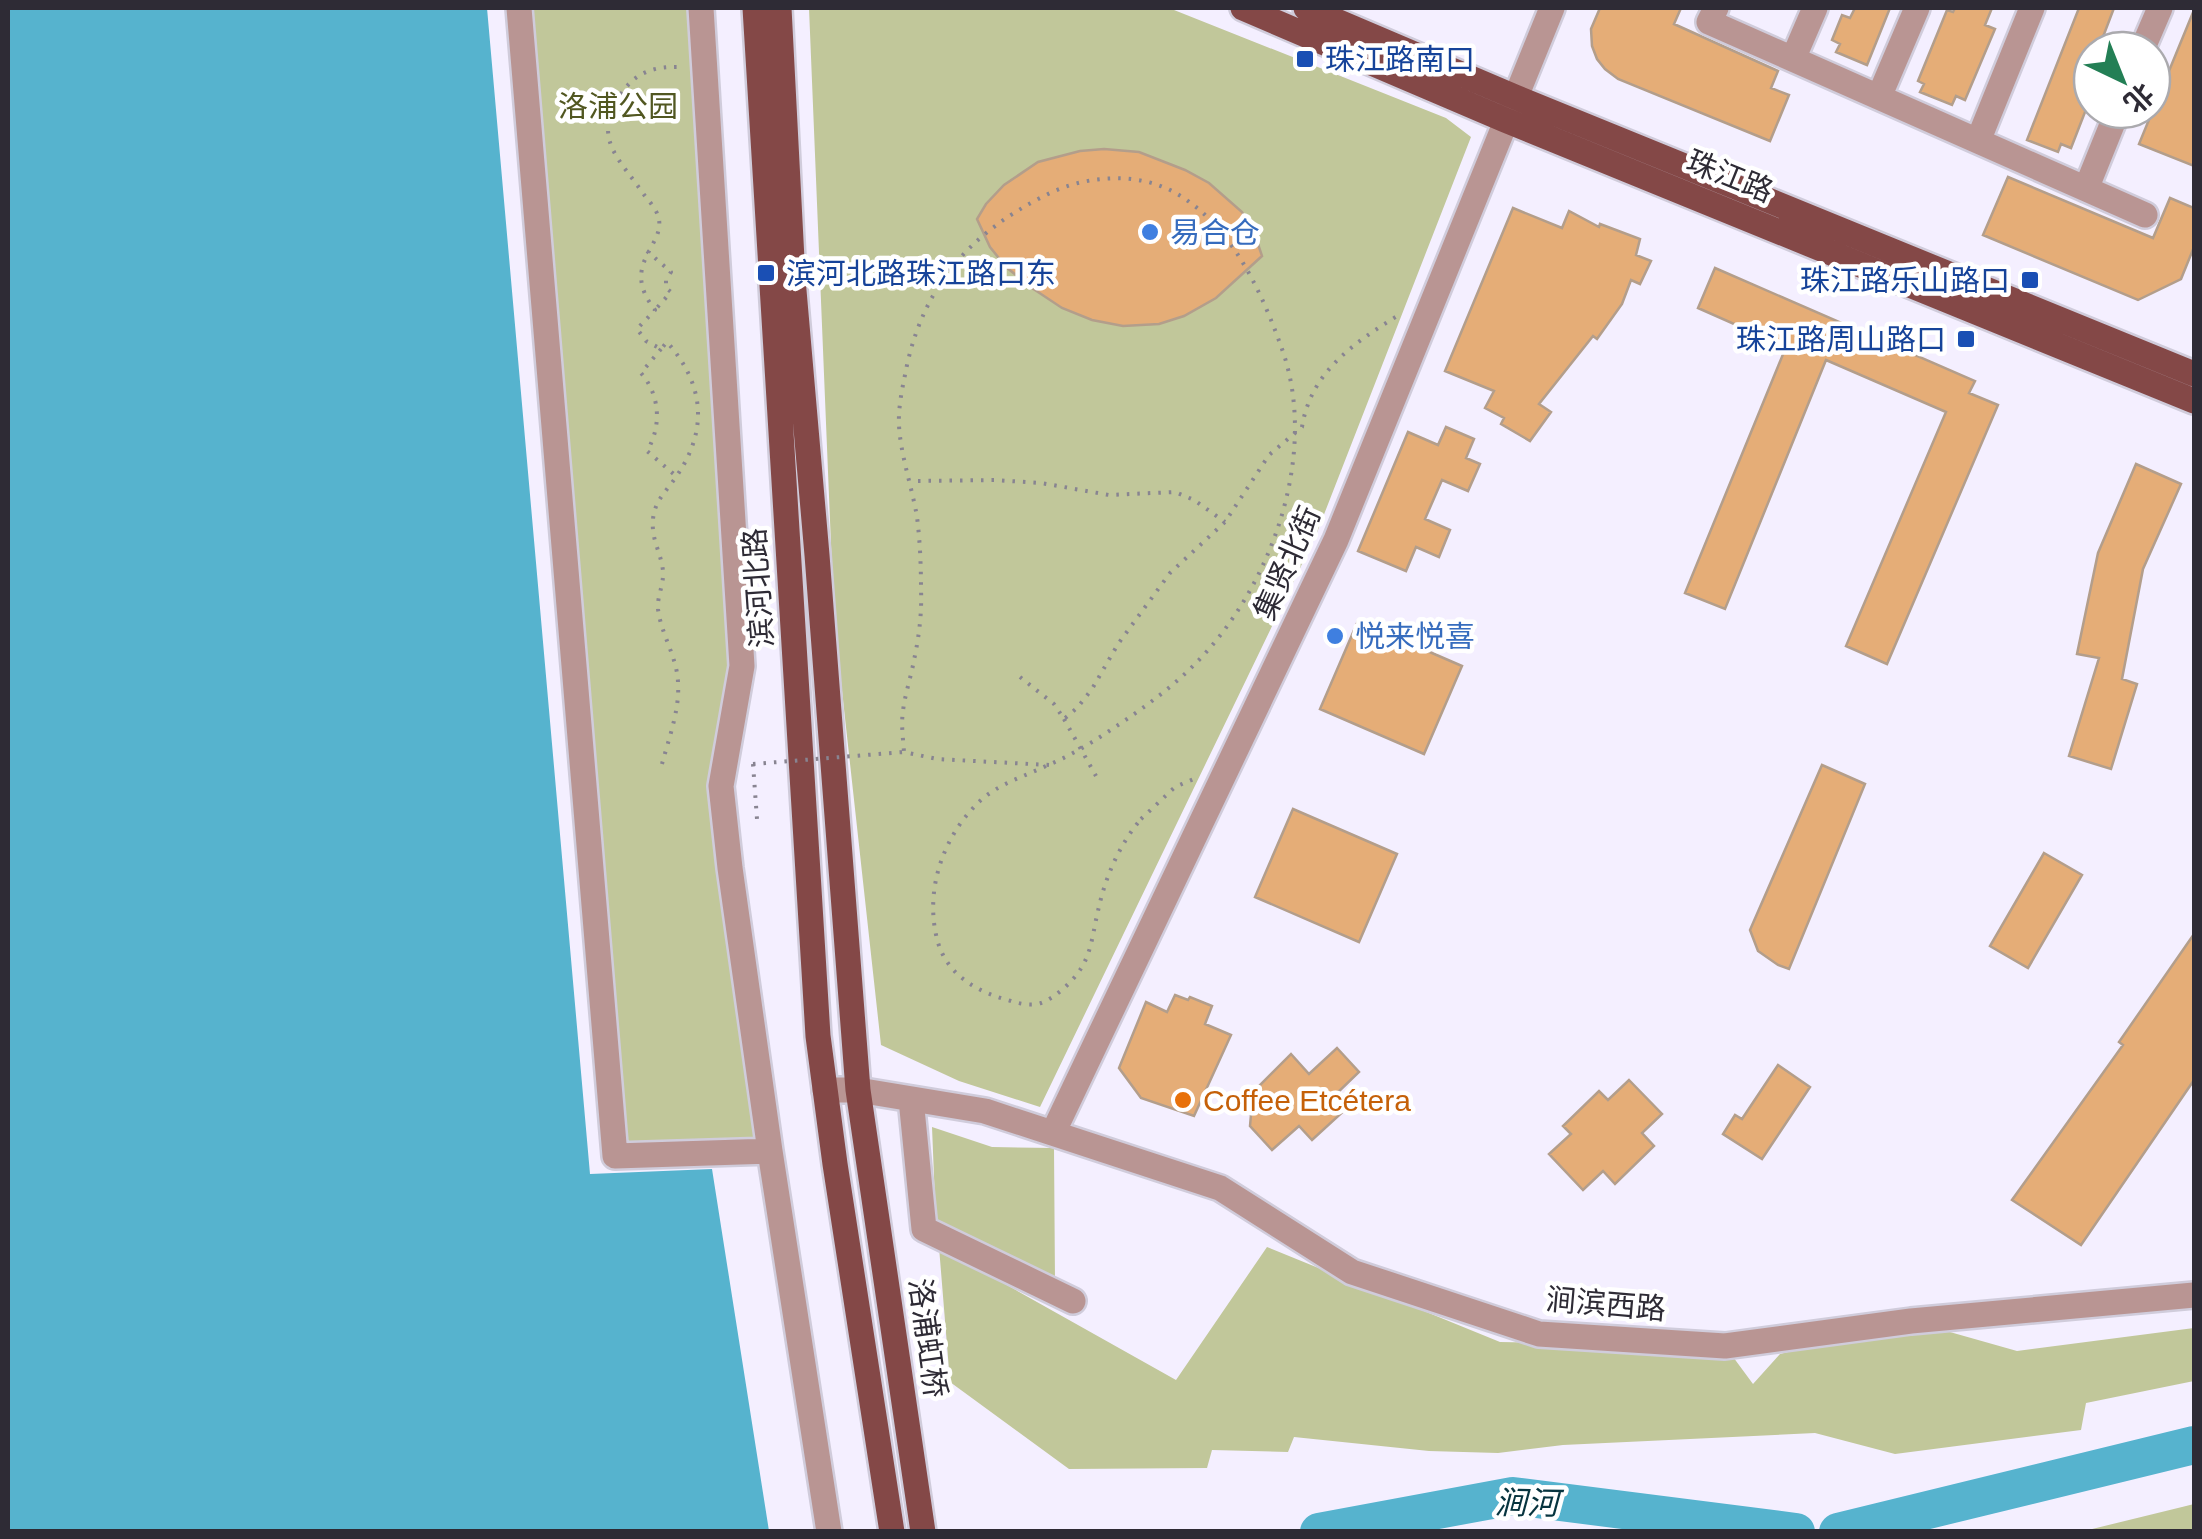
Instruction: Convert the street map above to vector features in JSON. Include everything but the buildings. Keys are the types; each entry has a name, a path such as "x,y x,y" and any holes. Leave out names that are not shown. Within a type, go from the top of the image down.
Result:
{"main road":[{"name":"滨河北路","path":"754,8 818,1036 834,1164 892,1532"},
{"name":"滨河北路","path":"779,8 793,279 858,1090 868,1155"},
{"name":"珠江路","path":"1243,8 2194,374"},
{"name":"珠江路","path":"1306,8 1510,109 2194,401"},
{"name":"洛浦虹桥","path":"868,1155 923,1532"}],"street":[{"path":"519,8 615,1156 770,1151"},
{"path":"701,8 742,666 721,786 770,1151 829,1532"},
{"name":"集贤北街","path":"1053,1132 1336,540 1552,8"},
{"path":"1716,8 1710,22 2145,215"},
{"path":"1793,59 1815,8"},
{"path":"1879,97 1918,8"},
{"path":"1978,141 2032,8"},
{"path":"2086,188 2110,130"},
{"name":"涧滨西路","path":"825,1090 858,1090 985,1111 1220,1188 1352,1272 1539,1334 1726,1346 1911,1321 2194,1295"},
{"path":"911,1098 924,1229 1072,1301"}],"path":[{"path":"654,310 641,288 642,266 658,232 659,216 608,142 607,122 624,88 641,74 660,66 683,67 705,74"},
{"path":"904,752 902,713 922,612 916,514 899,425 912,342 932,293 970,246 1010,213 1056,189 1124,177 1153,183 1176,194 1205,216 1228,241 1254,282 1284,356 1294,402 1292,476 1258,573 1230,623 1194,666 1153,702 1080,748 1004,784 977,803 953,833 936,871 936,936 945,961 964,981 986,995 1020,1004 1042,1003 1062,990 1080,970 1091,947 1098,908 1126,837 1175,786 1199,776"},
{"path":"648,251 671,272 666,288 672,292 636,329 646,341 661,349"},
{"path":"1064,718 1092,689 1118,644 1170,573 1225,522 1269,454 1302,426 1305,408 1320,378 1346,351 1402,313"},
{"path":"662,764 674,720 678,682 660,622 662,567 652,523 661,494 677,476 696,435 699,413 691,375 668,342 641,373 657,400 656,431 646,451 677,476"},
{"path":"918,480 1040,483 1109,495 1175,492 1225,522"},
{"path":"1020,676 1054,704 1096,776"},
{"path":"756,819 754,764 904,752 936,759 1049,765"}],"green space":[{"name":"洛浦公园","path":"519,8 701,8 742,666 721,786 770,1151 615,1156"},
{"path":"809,8 1169,8 1446,118 1471,137 1316,535 1040,1107 959,1081 881,1045 834,618"},
{"path":"932,1127 992,1147 1054,1148 1055,1281 936,1226"},
{"path":"939,1247 1176,1380 1267,1247 1500,1342 1725,1346 1753,1384 1780,1354 1911,1321 2017,1351 2194,1328 2194,1381 2086,1403 2081,1430 1895,1454 1815,1433 1563,1445 1498,1453 1429,1451 1294,1437 1288,1452 1212,1450 1207,1468 1069,1469 950,1382"},
{"path":"2194,1504 2194,1531 2084,1531 2182,1507"}],"water":[{"path":"8,8 487,8 590,1174 712,1169 769,1531 8,1531"}],"waterway":[{"name":"涧河","path":"1838,1532 2194,1445"},
{"name":"涧河","path":"1319,1532 1513,1496 1796,1532"}],"place":[{"name":"珠江路南口","path":"1305,59"},
{"name":"易合仓","path":"1150,232"},
{"name":"滨河北路珠江路口东","path":"766,273"},
{"name":"珠江路乐山路口","path":"2030,280"},
{"name":"珠江路周山路口","path":"1966,339"},
{"name":"悦来悦喜","path":"1335,636"},
{"name":"Coffee Etcétera","path":"1183,1100"}]}
